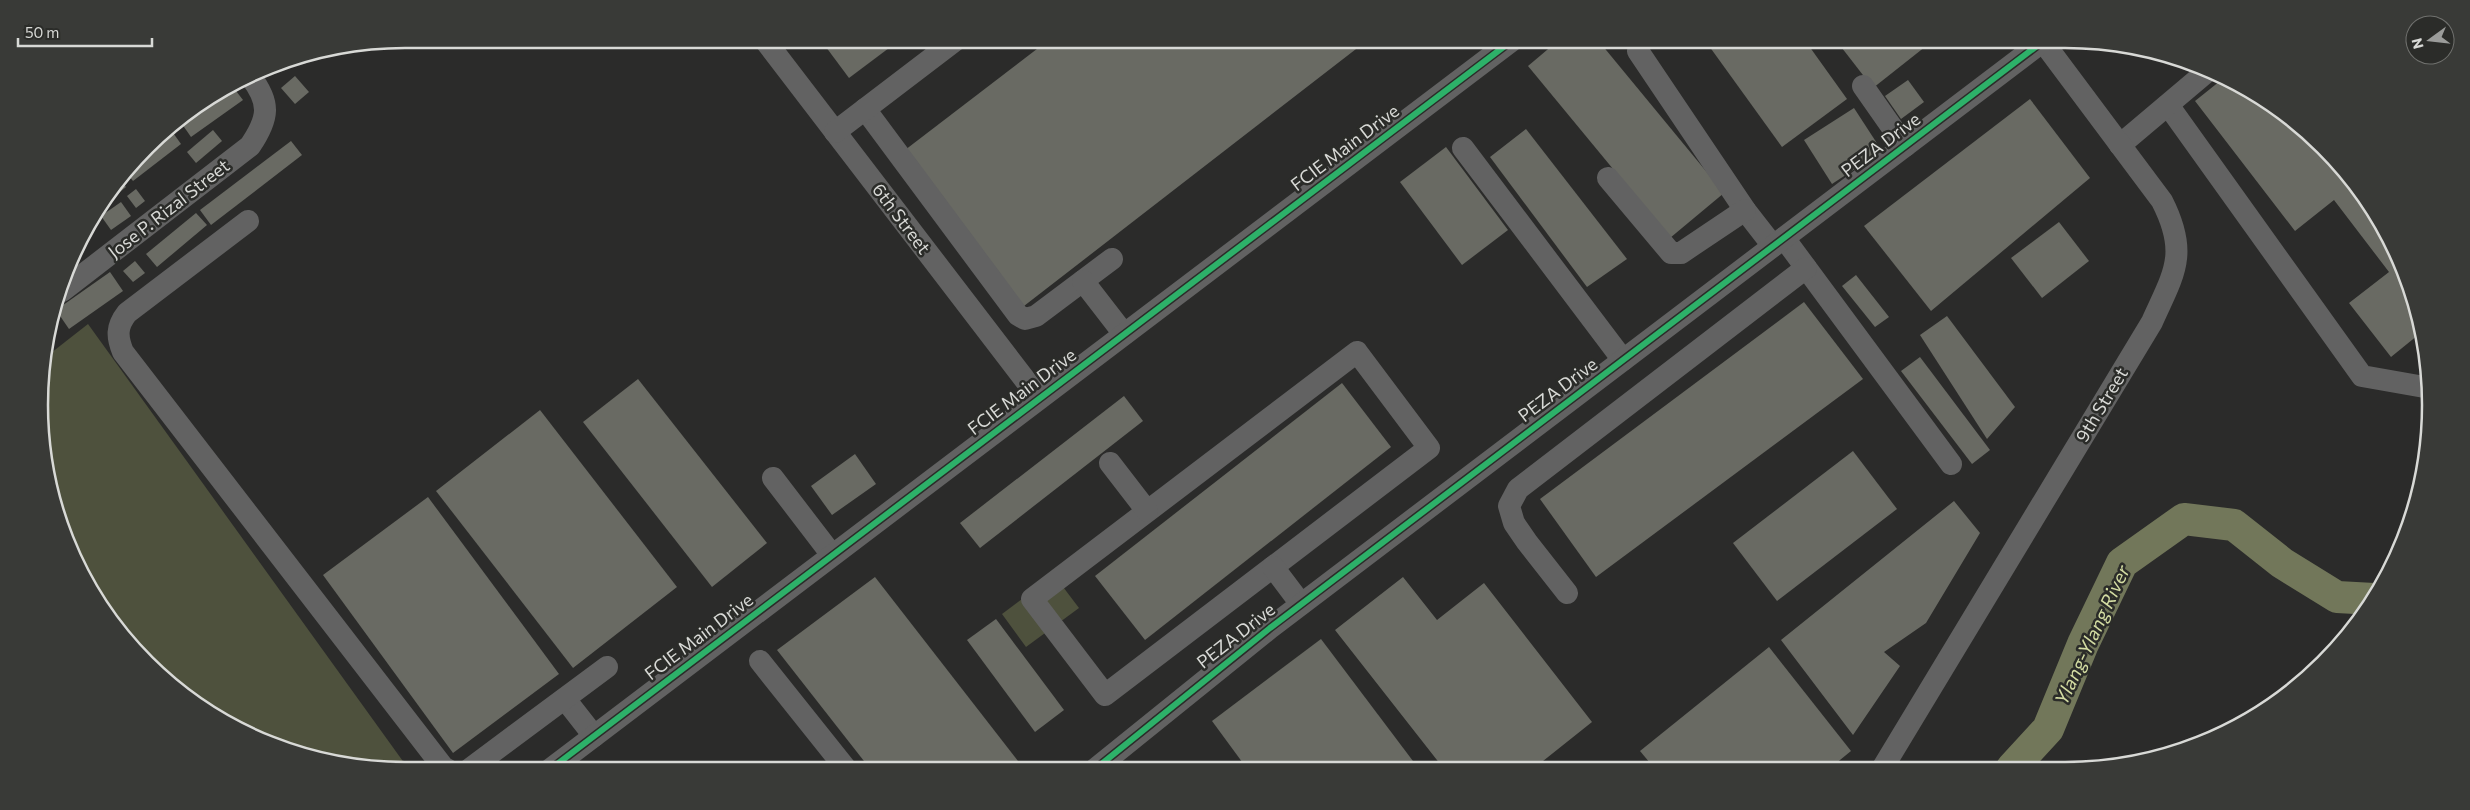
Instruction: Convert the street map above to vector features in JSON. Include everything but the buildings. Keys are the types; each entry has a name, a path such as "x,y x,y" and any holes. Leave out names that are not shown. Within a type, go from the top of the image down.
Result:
{"street":[{"name":"6th Street","path":"771,48 1039,398"},
{"path":"835,132 945,48"},
{"name":"FCIE Main Drive","path":"560,762 1502,48"},
{"name":"PEZA Drive","path":"1104,762 1301,604 1905,146 2030,48"},
{"name":"9th Street","path":"1886,762 2152,322 2174,272 2178,250 2173,223 2162,201 2049,48"},
{"path":"1638,50 1745,210 1806,268 1951,464"},
{"path":"2120,145 2203,75"},
{"name":"Jose P. Rizal Street","path":"67,287 250,146 266,119 265,102 253,81"},
{"path":"1863,86 1905,146"},
{"path":"2168,104 2362,376 2422,387"},
{"path":"865,109 1018,315 1025,319 1036,316 1112,259"},
{"path":"1463,148 1623,360"},
{"path":"1608,178 1671,254 1681,252 1745,210"},
{"path":"248,221 126,313 118,326 119,342 123,352 439,762"},
{"path":"78,261 104,259"},
{"path":"1567,593 1514,523 1509,506 1518,489 1806,268"},
{"path":"1083,281 1124,334"},
{"path":"1357,352 1429,448 1273,567 1105,695 1032,599 1357,352"},
{"path":"1110,463 1147,511"},
{"path":"773,478 832,555"},
{"path":"1273,567 1301,604"},
{"path":"760,661 841,762"},
{"path":"479,762 607,668"},
{"path":"565,698 594,736"}],"green space":[{"path":"88,324 404,762 382,762 335,756 290,744 247,726 226,715 187,689 136,641 121,623 95,584 66,520 54,475 48,428 48,382 52,352"},
{"path":"1054,575 1079,608 1026,647 1002,614"}],"waterway":[{"name":"Ylang-Ylang River","path":"2018,762 2048,729 2083,644 2122,563 2184,519 2234,525 2282,563 2337,597 2366,599"}],"cycle path":[{"path":"560,762 1502,48"},
{"path":"1104,762 1270,628 2034,48"}]}
